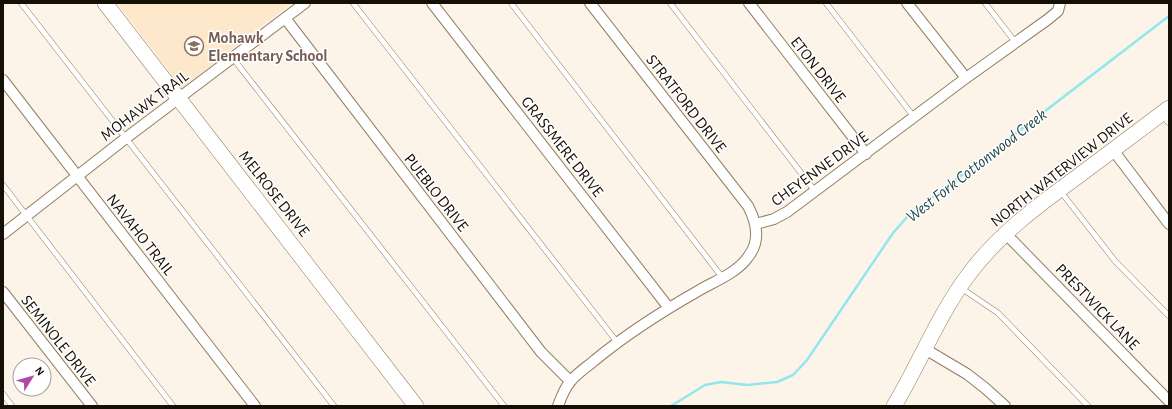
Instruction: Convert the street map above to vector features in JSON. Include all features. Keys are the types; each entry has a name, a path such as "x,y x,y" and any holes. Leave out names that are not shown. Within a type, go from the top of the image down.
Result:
{"street":[{"name":"MELROSE DRIVE","path":"105,3 416,406"},
{"name":"MOHAWK TRAIL","path":"3,234 126,138 305,3"},
{"name":"GRASSMERE DRIVE","path":"432,3 669,308"},
{"name":"STRATFORD DRIVE","path":"590,3 748,206 756,224"},
{"name":"ETON DRIVE","path":"749,3 866,154"},
{"path":"907,3 966,78"},
{"name":"CHEYENNE DRIVE","path":"756,224 774,219 816,192 966,78 1058,11 1060,3"},
{"name":"PUEBLO DRIVE","path":"285,18 541,352 570,381"},
{"name":"NAVAHO TRAIL","path":"3,80 255,406"},
{"name":"NORTH WATERVIEW DRIVE","path":"894,406 967,292 1009,236 1036,208 1168,118"},
{"path":"1116,153 1169,224"},
{"name":"NORTH WATERVIEW DRIVE","path":"904,406 929,351 944,312 962,284 985,255 1009,236 1035,220 1065,197 1116,153"},
{"path":"558,406 570,381 617,342 638,326 738,268 748,257 754,246 756,224"},
{"name":"PRESTWICK LANE","path":"1009,236 1169,401"},
{"name":"SEMINOLE DRIVE","path":"3,292 92,406"},
{"path":"929,351 967,374 986,388 1005,406"}],"lane":[{"path":"21,3 334,406"},
{"path":"353,3 617,342"},
{"path":"511,3 722,277"},
{"path":"670,3 816,192"},
{"path":"826,3 914,117"},
{"path":"985,3 1016,42"},
{"path":"232,57 504,406"},
{"path":"3,185 173,406"},
{"path":"1065,197 1115,261 1169,316"},
{"path":"967,292 998,313 1088,406"},
{"path":"3,394 12,406"}],"shaded area":[{"name":"Mohawk Elementary School","path":"117,3 292,3 182,88"}],"waterway":[{"name":"West Fork Cottonwood Creek","path":"671,406 705,385 721,382 747,385 777,382 793,375 807,360 893,233 907,217 1169,16"}],"place":[{"name":"Mohawk Elementary School","path":"194,46"}]}
